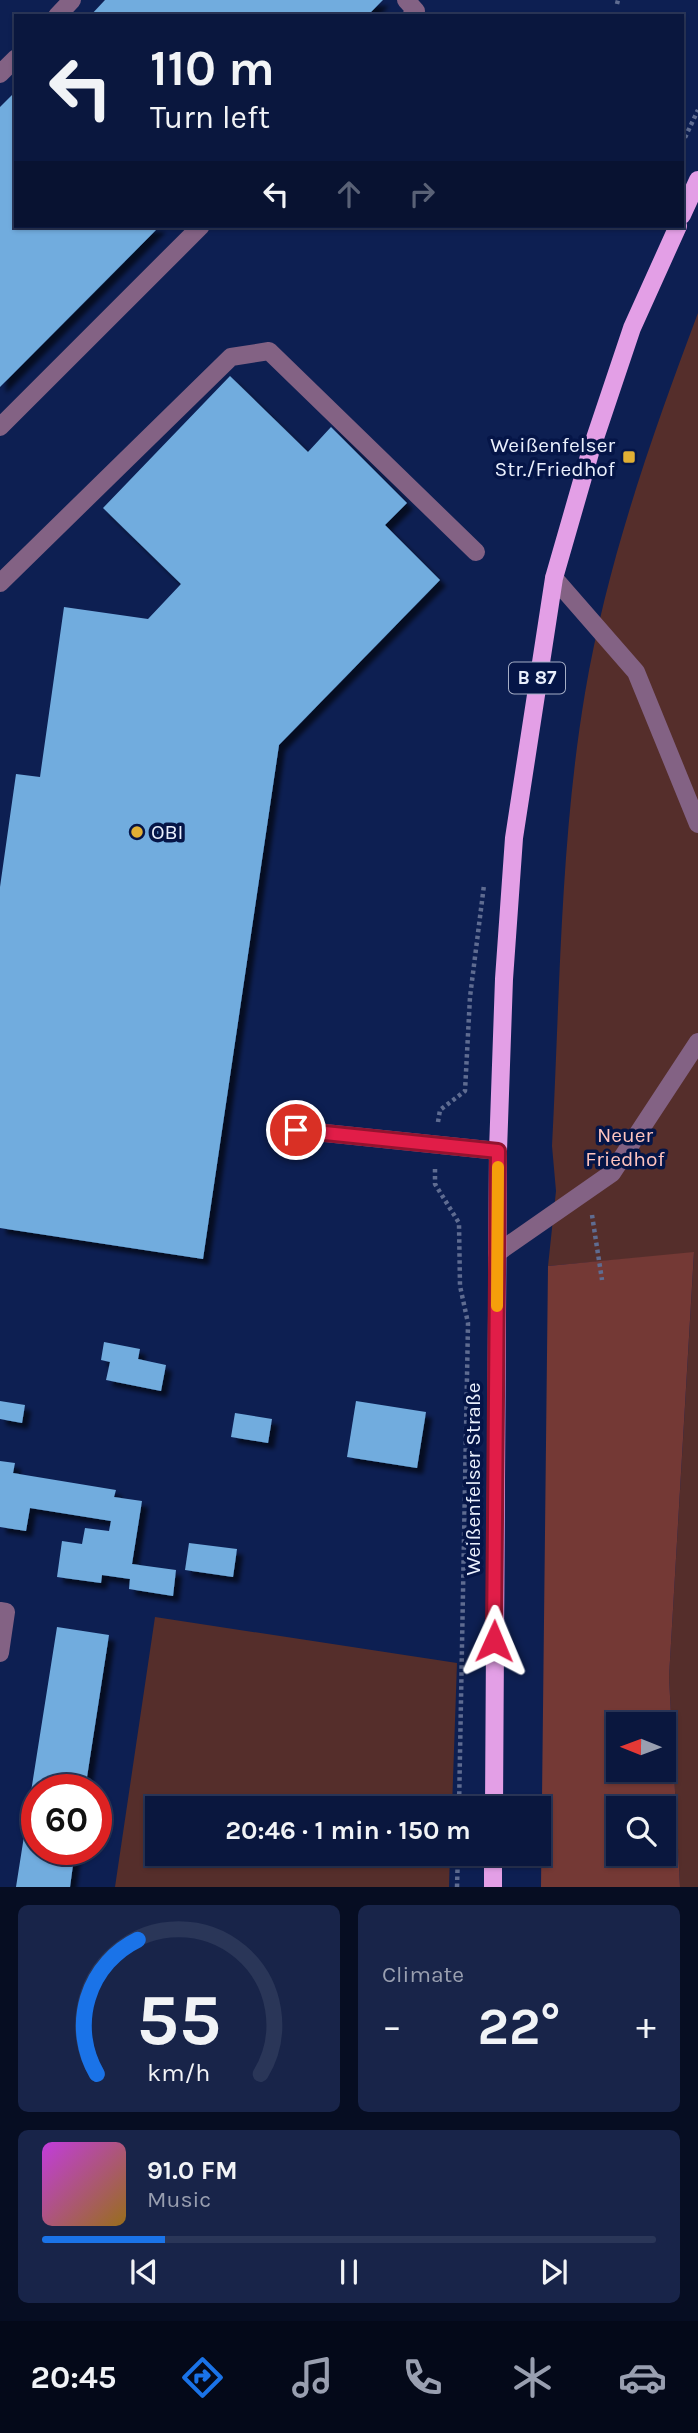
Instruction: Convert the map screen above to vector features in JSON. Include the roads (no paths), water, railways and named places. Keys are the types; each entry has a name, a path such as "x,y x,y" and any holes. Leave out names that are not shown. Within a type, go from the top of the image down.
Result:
{"main road":[{"path":"684,211 698,180"},
{"name":"B 87","path":"498,1151 504,979 514,838 554,578 590,453 632,327 677,228"},
{"name":"Weißenfelser Straße","path":"494,1796 498,1151"},
{"path":"493,1866 493,1887"}],"lane":[{"path":"59,14 72,0"},
{"path":"406,0 416,10 413,14"},
{"path":"0,74 14,60"},
{"path":"0,427 199,228"},
{"path":"0,583 231,357 269,351 476,552"},
{"path":"554,578 636,673 698,824"},
{"path":"497,1252 612,1173 698,1042"},
{"path":"296,1130 498,1151"},
{"path":"0,1611 6,1612 0,1653"}],"place":[{"name":"Weißenfelser Str./Friedhof","path":"629,457"},
{"name":"OBI","path":"137,832"}],"park label":[{"name":"Neuer Friedhof","path":"625,1147"}]}
